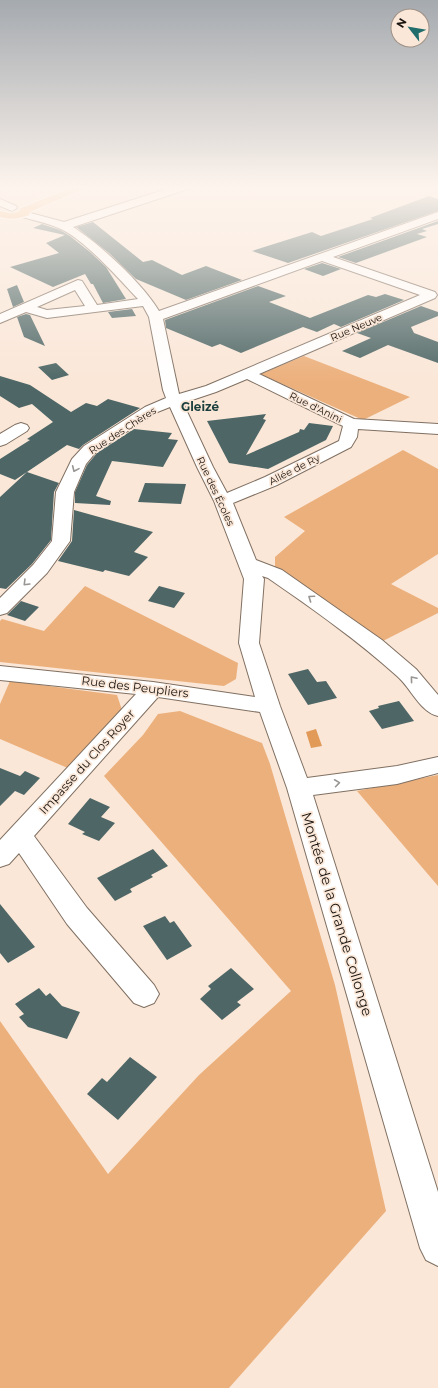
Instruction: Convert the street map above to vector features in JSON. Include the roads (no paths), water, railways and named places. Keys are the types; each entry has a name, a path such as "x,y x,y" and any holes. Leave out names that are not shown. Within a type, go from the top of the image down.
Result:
{"street":[{"path":"98,252 147,302 156,317 170,390 175,402"},
{"path":"156,317 336,252"},
{"name":"Rue Neuve","path":"321,257 434,296"},
{"path":"0,319 78,284 93,309"},
{"name":"Rue Neuve","path":"175,402 211,389 246,373 434,296"},
{"path":"25,308 47,314 147,302"},
{"name":"Rue d'Anini","path":"246,373 351,424 438,429"},
{"name":"Rue des Écoles","path":"175,402 187,425 205,467 223,501 251,571"},
{"name":"Rue des Chères","path":"0,609 40,569 61,541 65,492 78,462 90,449 150,410 164,404 175,402"},
{"path":"0,421 21,428 0,441"},
{"name":"Allée de Ry","path":"223,501 271,481 345,444 349,437 351,424"},
{"path":"251,571 275,574 375,645 408,674 438,709"},
{"name":"Montée de la Grande Collonge","path":"251,571 249,643 269,706 299,788 438,1248"},
{"name":"Rue des Peupliers","path":"0,673 153,689 269,706"},
{"name":"Impasse du Clos Royer","path":"0,857 153,689"},
{"path":"299,788 397,775 438,765"},
{"path":"20,835 77,916 144,994"}],"district":[{"name":"Gleizé","path":"200,407"}]}
